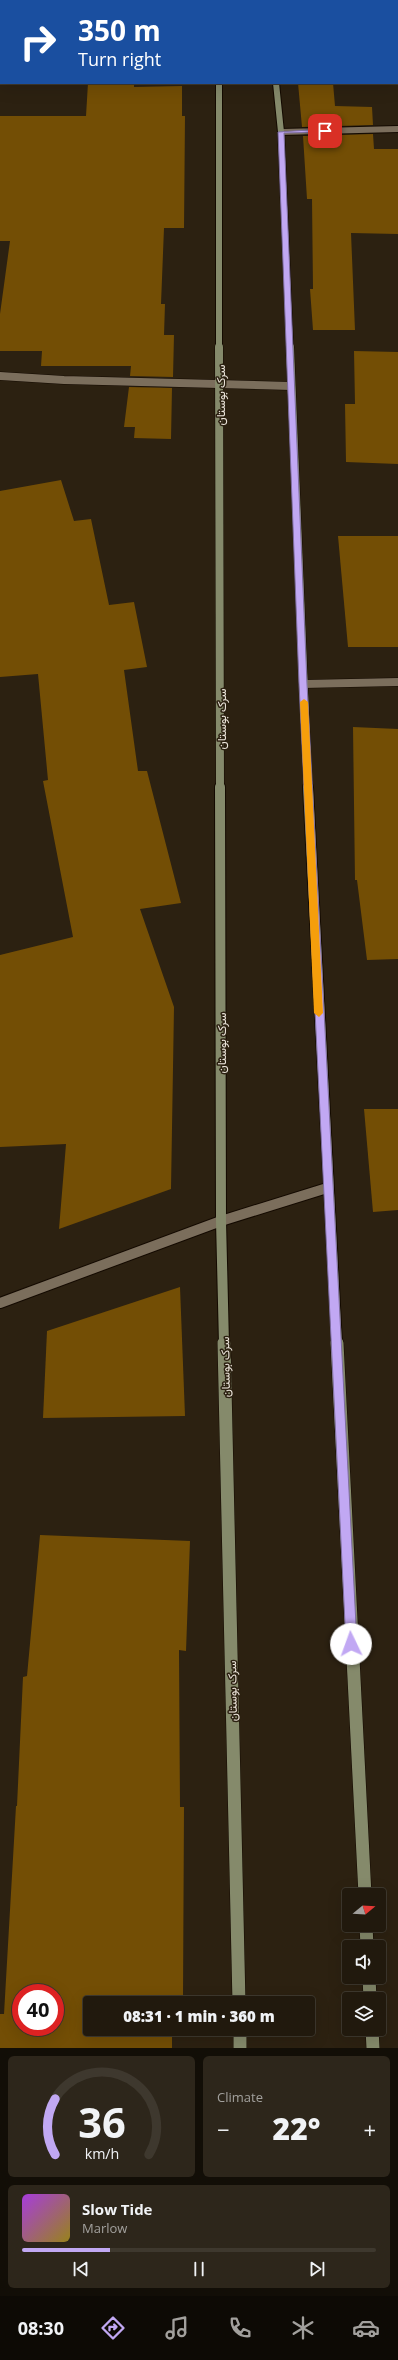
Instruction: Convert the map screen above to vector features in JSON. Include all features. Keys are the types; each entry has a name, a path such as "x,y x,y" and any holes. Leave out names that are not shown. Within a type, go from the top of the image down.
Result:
{"street":[{"name":"سرک بوستان","path":"219,84 221,1221 239,1996"},
{"path":"276,84 281,132 303,684 327,1188 365,1888"},
{"path":"281,132 398,129"},
{"path":"0,376 220,385 291,386"},
{"path":"303,684 398,682"},
{"path":"0,1303 221,1221 327,1188"},
{"path":"240,2036 240,2048"},
{"path":"372,2036 373,2048"}],"building":[{"path":"88,84 134,84 134,87 182,86 182,116 185,116 184,228 164,228 161,304 165,304 164,335 174,335 173,377 130,376 131,366 41,366 42,351 0,351 0,314 10,241 0,241 0,116 86,116"},
{"path":"298,84 333,84 335,106 372,107 373,125 302,127"},
{"path":"373,134 374,149 398,149 398,234 351,233 355,330 313,330 310,289 313,289 312,199 307,199 303,136"},
{"path":"354,351 398,352 398,464 346,462 345,404 355,404"},
{"path":"129,387 172,388 171,439 134,438 135,427 124,427"},
{"path":"61,480 74,521 91,519 109,605 134,602 147,667 124,670 138,771 147,771 181,903 140,909 174,1007 171,1189 59,1229 66,1144 0,1147 0,955 73,937 43,781 48,780 38,674 0,677 0,491"},
{"path":"338,536 398,536 398,647 348,647"},
{"path":"353,727 398,729 398,959 367,960 357,880 355,880"},
{"path":"364,1109 398,1109 398,1210 373,1212"},
{"path":"180,1287 185,1416 43,1418 47,1331"},
{"path":"40,1535 190,1541 186,1651 179,1650 180,1807 184,1807 183,1996 83,1996 83,2036 172,2036 172,2048 0,2048 0,2014 4,2014 17,1806 23,1677 27,1676"}],"slow traffic":[{"path":"304,702 319,1013"}],"route":[{"path":"325,131 281,132 303,684 351,1644"}]}
